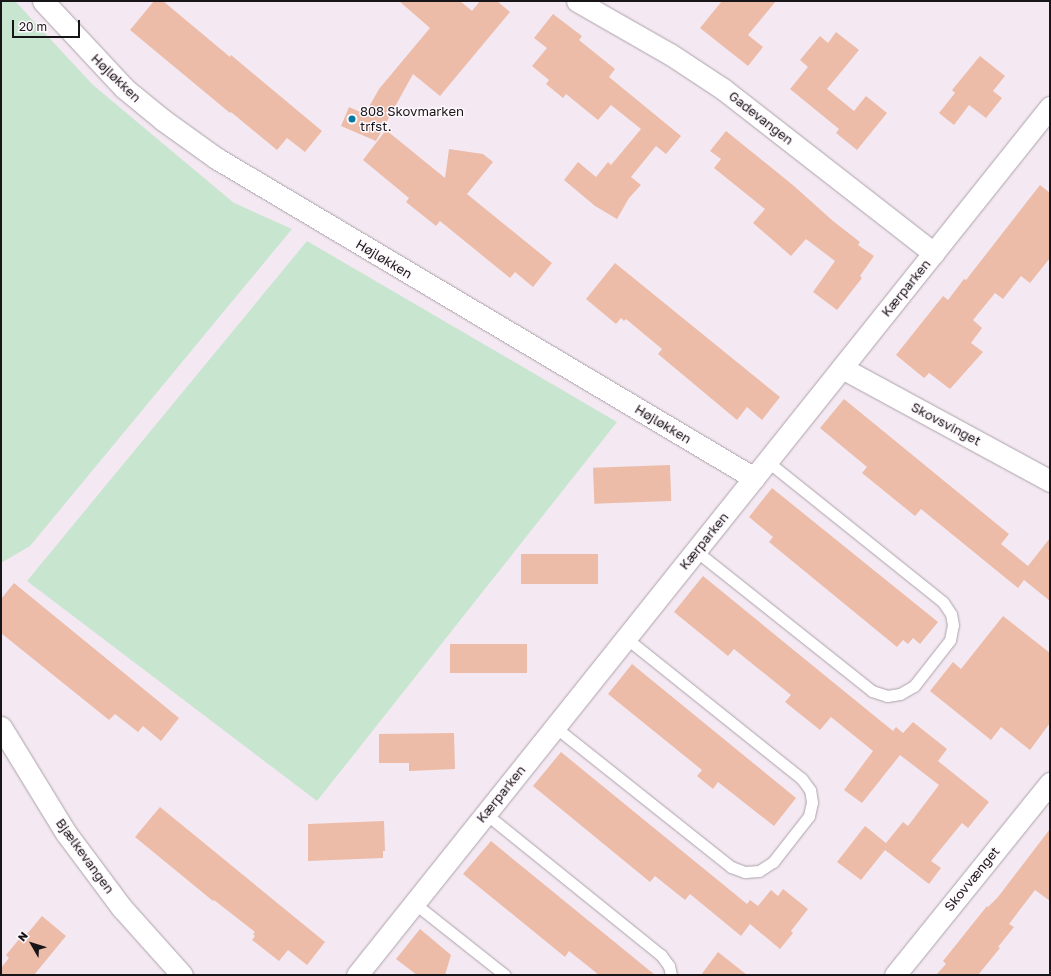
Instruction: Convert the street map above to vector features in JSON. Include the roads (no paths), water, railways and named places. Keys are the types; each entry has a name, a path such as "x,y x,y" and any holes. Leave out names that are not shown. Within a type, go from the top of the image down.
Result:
{"street":[{"name":"Højløkken","path":"43,1 124,88 163,120 216,158 754,478"},
{"name":"Gadevangen","path":"577,1 670,54 723,89 934,253"},
{"name":"Kærparken","path":"358,975 1050,107"},
{"name":"Skovsvinget","path":"842,368 1050,481"},
{"name":"Bjælkevangen","path":"1,726 66,833 122,908 182,975"},
{"name":"Skovvænget","path":"895,975 1050,783"}],"lane":[{"path":"696,551 872,691 887,696 900,694 914,686 950,640 953,626 951,614 943,602 768,462"},
{"path":"555,727 730,867 745,872 758,871 773,862 809,816 812,802 810,790 802,779 626,638"},
{"path":"486,814 661,955 669,966 671,975"},
{"path":"414,903 505,975"}],"place":[{"name":"808 Skovmarken trfst.","path":"352,119"}]}
